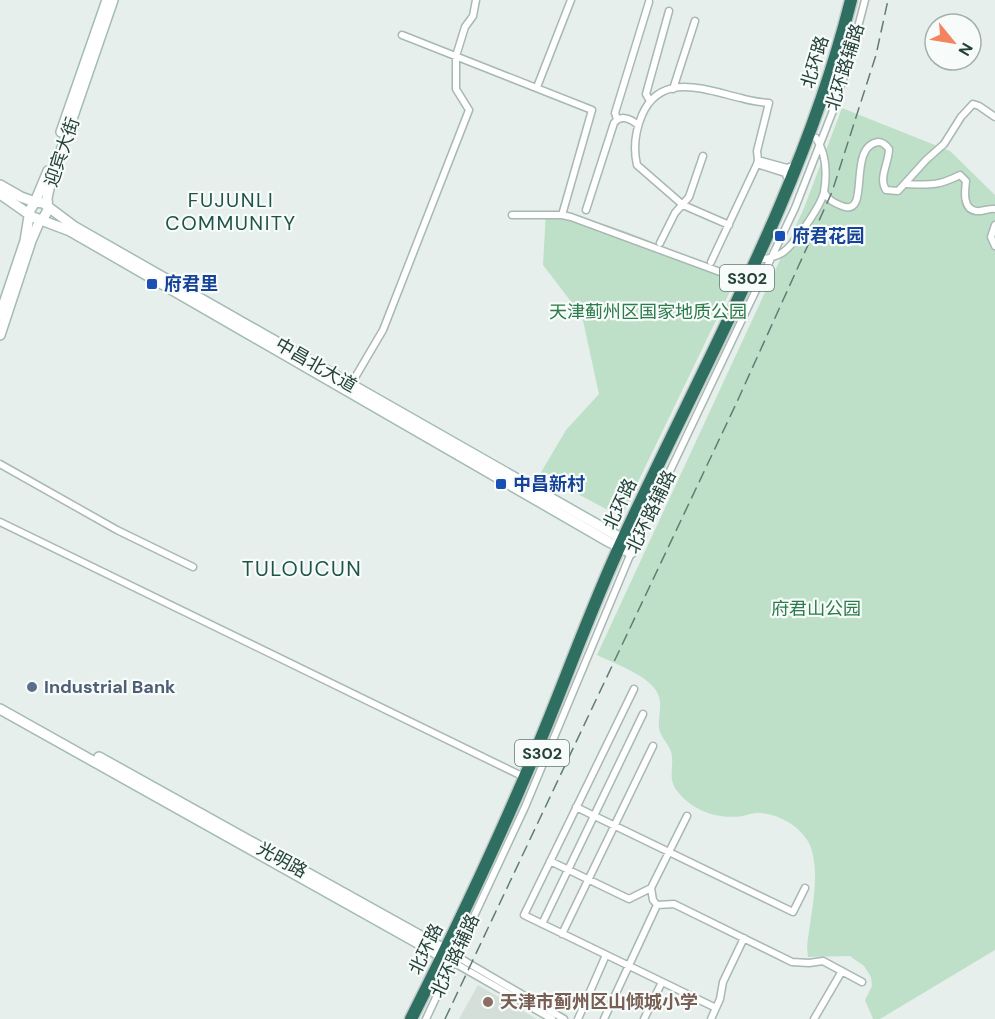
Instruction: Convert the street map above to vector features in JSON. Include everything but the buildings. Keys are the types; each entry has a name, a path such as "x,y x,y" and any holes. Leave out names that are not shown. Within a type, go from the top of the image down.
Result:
{"highway":[{"name":"北环路","path":"411,1019 449,957 524,777 789,185 829,78 851,0"},
{"name":"北环路","path":"418,1019 449,957 545,744 627,547 768,258 818,141 857,0"}],"main road":[{"name":"迎宾大街","path":"0,315 25,241 31,206 35,202 106,0"},
{"name":"迎宾大街","path":"0,335 40,220 47,214 51,180 114,0"},
{"name":"中昌北大道","path":"0,185 47,206 75,227 349,388"},
{"name":"中昌北大道","path":"0,194 33,218 70,231 627,547"},
{"name":"光明路","path":"0,702 449,957"},
{"name":"光明路","path":"0,709 449,957"}],"street":[{"path":"349,388 383,330 469,110 456,89 456,56 465,27 473,16 476,0"},
{"path":"537,87 571,0"},
{"name":"北环路辅路","path":"818,141 842,83 865,0"},
{"path":"617,119 615,113 649,2"},
{"path":"650,101 646,94 669,11"},
{"path":"672,89 695,21"},
{"path":"402,34 592,110 562,215"},
{"path":"711,262 729,225 758,162 757,151 769,103 692,86 657,94 650,101 638,125 634,143 637,165 683,205 729,225"},
{"path":"820,201 828,200 846,208 856,202 859,189 859,166 863,153 877,142 889,149 882,180 886,190 898,191 944,144 961,117 973,105 979,106 995,117"},
{"path":"586,210 614,123 617,119 623,118 638,125"},
{"path":"768,258 788,248 824,192 824,157 818,141"},
{"path":"660,243 675,213 689,197 703,156"},
{"path":"758,162 787,168 798,163"},
{"path":"758,162 785,173 789,185"},
{"path":"906,184 934,185 960,175 966,181 966,204 970,208 976,211 995,209"},
{"path":"824,192 828,200"},
{"path":"512,215 562,215 583,220 742,280"},
{"path":"995,225 991,237 995,246"},
{"path":"0,464 117,530 193,567"},
{"path":"0,522 524,777"},
{"path":"634,688 524,915 716,1008"},
{"path":"542,924 643,714"},
{"path":"562,934 653,746"},
{"path":"576,807 793,912 805,888"},
{"path":"657,905 653,900 651,888 687,816"},
{"path":"550,861 629,899 651,888"},
{"path":"657,905 674,903 792,962 823,961 862,982"},
{"path":"604,1019 657,905"},
{"path":"711,1019 720,999 723,982 744,938"},
{"path":"578,1019 606,955"},
{"name":"北环路辅路","path":"426,1019 449,957"},
{"name":"光明路","path":"449,957 549,1018"},
{"name":"光明路","path":"449,957 564,1019"},
{"path":"814,1019 842,971"},
{"path":"644,1019 662,982"}],"shaded area":[{"name":"天津市蓟州区山倾城小学","path":"478,985 537,1019 459,1019"}],"green space":[{"name":"府君山公园","path":"842,108 950,151 995,195 995,950 880,1019 873,1019 865,1000 872,986 871,977 864,966 850,956 808,957 807,947 815,874 812,851 805,836 776,816 758,813 733,817 714,815 696,808 681,796 673,784 671,753 660,732 660,701 656,690 642,677 597,655 804,208"},
{"name":"天津蓟州区国家地质公园","path":"546,211 571,215 619,229 736,279 621,517 540,474 566,430 599,394 582,316 543,265"}],"railway":[{"path":"445,1019 736,404 832,192 876,55 888,0"}],"place":[{"name":"府君花园","path":"780,236"},
{"name":"府君里","path":"152,284"},
{"name":"中昌新村","path":"501,484"},
{"name":"Industrial Bank","path":"32,687"},
{"name":"天津市蓟州区山倾城小学","path":"488,1002"}],"district":[{"name":"FUJUNLI COMMUNITY","path":"231,212"},
{"name":"TULOUCUN","path":"302,569"}]}
